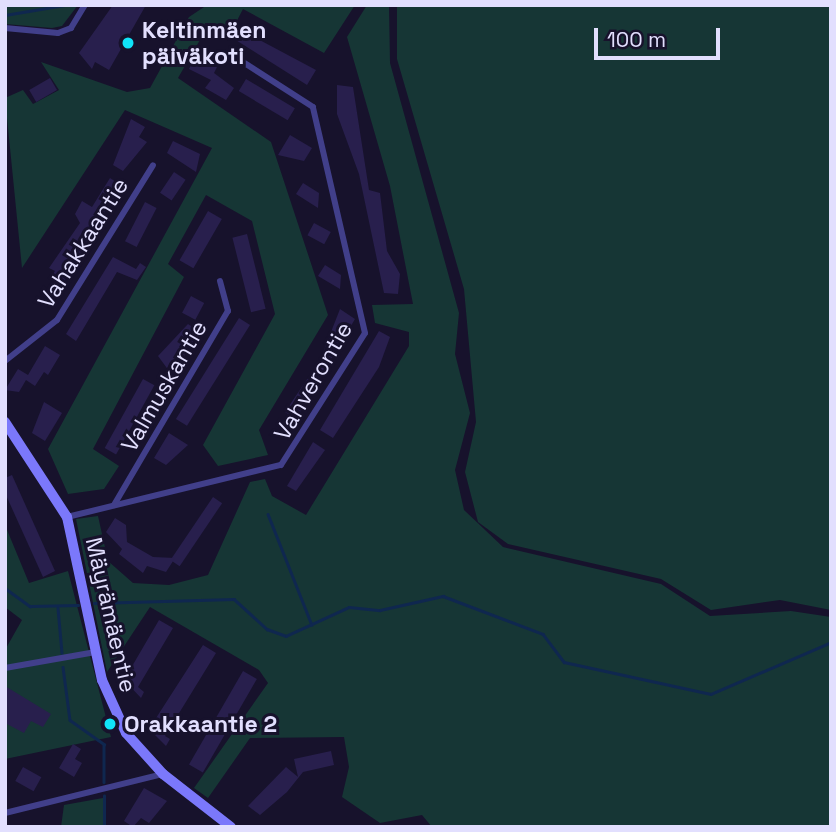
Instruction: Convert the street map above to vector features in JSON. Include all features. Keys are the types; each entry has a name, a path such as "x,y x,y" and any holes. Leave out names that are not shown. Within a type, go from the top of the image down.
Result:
{"street":[{"path":"5,28 65,31 85,5"},
{"name":"Vahverontie","path":"67,517 281,465 365,333 313,107 235,57"},
{"name":"Vahakkaantie","path":"5,361 57,320 153,166"},
{"name":"Valmuskantie","path":"114,505 228,311 220,281"},
{"name":"Mäyrämäentie","path":"5,422 67,517 96,652 126,733 163,774 231,827"},
{"path":"5,668 96,652"},
{"path":"5,813 163,774"}],"green space":[{"path":"5,5 78,5 62,26 52,28 5,24"},
{"path":"207,5 355,5 324,53 243,9 229,36 208,26 178,78 271,142 328,315 259,430 268,455 218,466 203,445 275,314 252,221 206,195 168,264 184,277 93,449 119,466 104,489 68,494 48,449 212,148 125,110 22,268 5,98 23,90 33,104 59,90 41,62 127,92 150,88 189,17"},
{"path":"367,5 389,5 390,63 459,313 455,354 470,413 455,470 464,510 503,547 661,584 710,616 791,611 831,617 831,827 432,827 422,815 380,823 342,797 349,767 344,737 250,738 208,798 194,788 268,683 259,670 150,607 107,672 76,519 98,516 108,561 133,583 169,585 208,575 250,482 265,479 272,496 306,515 409,346 409,332 375,323 372,305 413,304 390,186 347,37"},
{"path":"397,5 831,5 831,610 780,600 711,610 661,579 508,544 478,522 465,472 476,422 464,289 397,59"},
{"path":"5,525 29,583 68,571 111,737 5,759 5,650 22,620 5,607"},
{"path":"103,798 106,827 61,827 64,805"}],"building":[{"path":"113,5 146,5 109,70 95,62 92,69 79,53"},
{"path":"237,28 316,70 307,85 231,37"},
{"path":"196,54 218,65 214,73 234,88 226,100 205,88 211,80 189,69"},
{"path":"50,78 57,90 36,102 29,90"},
{"path":"246,79 295,108 288,120 239,91"},
{"path":"337,85 353,87 369,190 380,193 387,251 400,274 398,294 384,293 359,174 337,114"},
{"path":"131,119 145,127 139,137 147,142 123,171 113,165"},
{"path":"290,135 312,148 304,161 278,155"},
{"path":"173,141 200,154 196,172 167,153"},
{"path":"174,172 186,180 172,201 160,193"},
{"path":"110,178 122,186 98,222 105,225 100,234 94,231 62,285 50,278 55,271 49,268 80,223 75,214 82,201 92,207"},
{"path":"303,183 319,193 318,208 296,194"},
{"path":"145,202 157,208 137,247 125,241"},
{"path":"208,211 222,219 193,268 180,260"},
{"path":"314,223 331,232 324,244 307,235"},
{"path":"247,234 266,309 251,312 232,238"},
{"path":"113,257 136,269 140,263 146,267 137,280 117,272 76,341 66,334"},
{"path":"325,265 341,275 340,289 318,276"},
{"path":"191,296 204,303 195,320 182,313"},
{"path":"340,309 355,319 296,419 285,412 320,360"},
{"path":"239,318 250,325 187,426 176,419"},
{"path":"188,324 200,332 172,375 158,356"},
{"path":"379,331 390,337 379,367 333,438 320,430"},
{"path":"45,346 60,355 48,375 44,372 35,386 26,380 19,392 5,390 18,369 28,375"},
{"path":"143,379 154,385 116,454 105,448"},
{"path":"44,402 62,413 45,441 32,433"},
{"path":"169,433 188,445 166,465 154,458"},
{"path":"313,442 325,450 296,491 287,486"},
{"path":"12,475 55,571 43,577 5,493 5,478"},
{"path":"213,497 222,503 180,566 171,560"},
{"path":"115,518 126,525 127,542 153,557 175,558 166,572 147,566 143,573 119,554 122,549 106,532"},
{"path":"159,620 173,628 138,687 144,692 141,698 124,680"},
{"path":"203,645 216,653 165,736 170,739 166,746 149,729"},
{"path":"243,671 257,679 203,773 189,765"},
{"path":"5,686 51,714 43,727 31,721 24,733 5,723"},
{"path":"73,744 81,749 75,759 82,763 74,777 59,768"},
{"path":"331,751 334,765 303,772 287,792 260,815 248,806 286,767 298,777 294,759"},
{"path":"23,767 41,777 34,791 15,781"},
{"path":"144,788 167,801 149,823 141,818 133,827 124,821"}],"waterway":[{"path":"5,15 64,5"},
{"path":"268,514 312,625"},
{"path":"5,588 30,606 78,605"},
{"path":"94,603 234,599 267,629 286,636 349,607 380,610 443,596 543,634 564,662 711,694 831,642"},
{"path":"58,608 62,653"},
{"path":"63,667 70,720 104,744 104,782"},
{"path":"104,796 104,827"}],"place":[{"name":"Keltinmäen päiväkoti","path":"128,43"},
{"name":"Orakkaantie 2","path":"110,724"}]}
